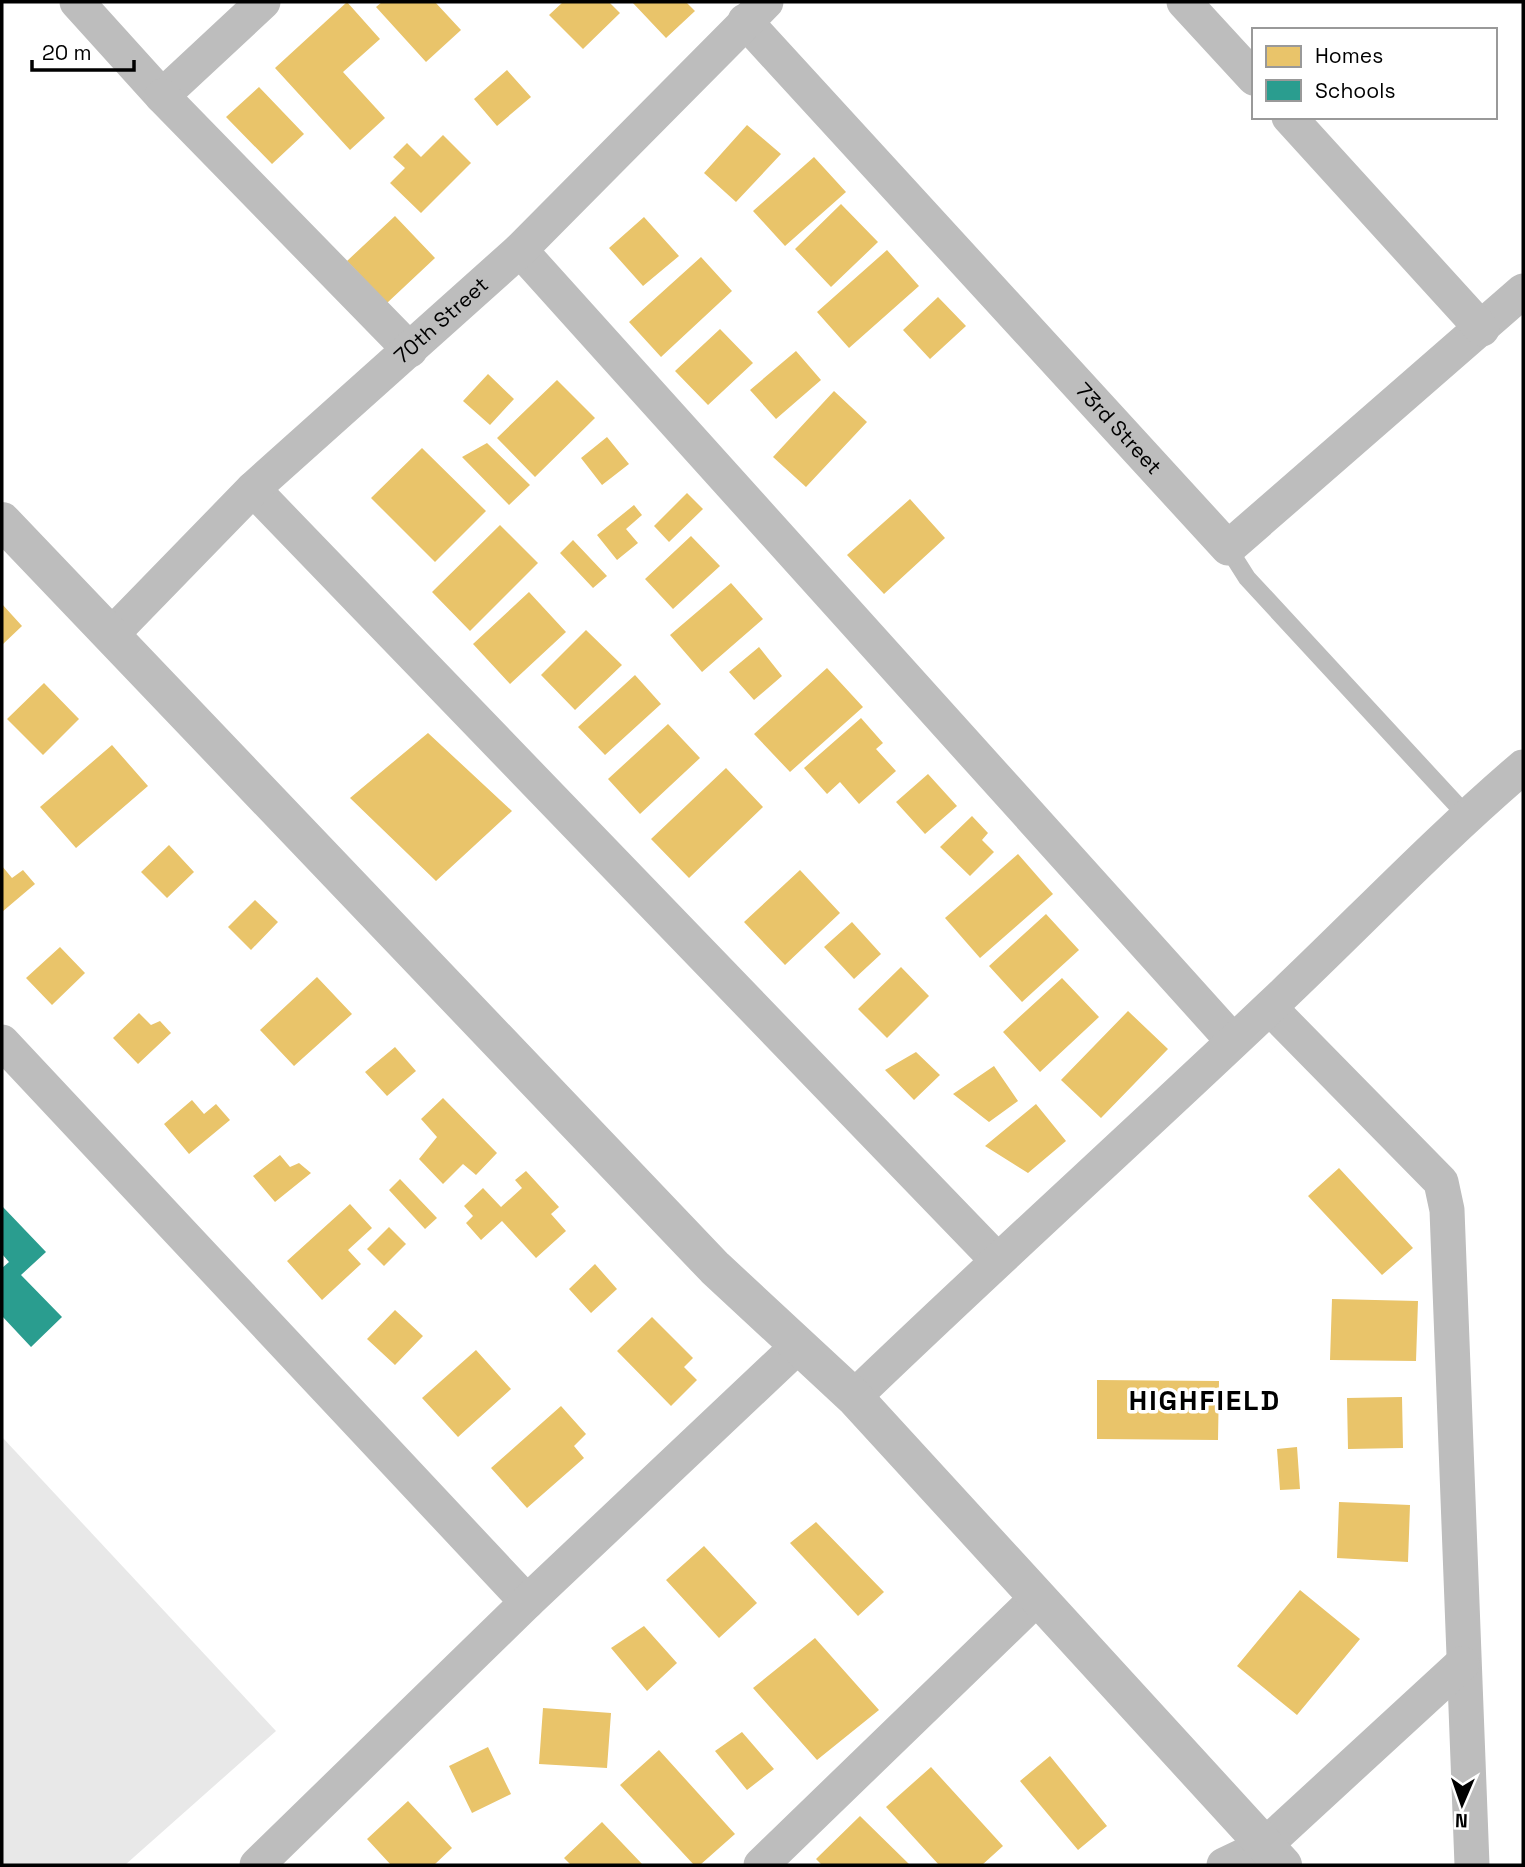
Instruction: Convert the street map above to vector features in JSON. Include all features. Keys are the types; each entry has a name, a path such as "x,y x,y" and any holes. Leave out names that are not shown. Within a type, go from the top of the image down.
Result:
{"street":[{"path":"77,2 162,96 410,350"},
{"path":"162,96 263,2"},
{"path":"1184,2 1252,76"},
{"name":"70th Street","path":"113,634 253,489 520,250 756,11"},
{"name":"73rd Street","path":"756,11 1228,548"},
{"path":"1291,119 1482,329"},
{"path":"520,250 1233,1041"},
{"path":"1228,548 1523,291"},
{"path":"253,489 997,1260"},
{"path":"2,521 113,634 696,1248 797,1347 854,1397 1274,1856"},
{"path":"854,1397 997,1260 1270,1008 1466,816 1523,768"},
{"path":"1270,1008 1441,1182 1447,1210 1462,1664 1472,1865"},
{"path":"2,1042 527,1602"},
{"path":"257,1865 527,1602 797,1347"},
{"path":"761,1865 1037,1598"},
{"path":"1224,1865 1274,1856 1462,1664"}],"lane":[{"path":"1228,548 1247,578 1466,816"}],"shaded area":[{"path":"2,1437 276,1731 125,1865 2,1865"}],"building: Homes":[{"path":"347,2 380,39 343,72 385,118 350,150 275,68"},
{"path":"382,2 435,2 461,30 426,62 376,7"},
{"path":"563,2 609,2 620,13 583,49 549,15"},
{"path":"632,2 686,2 695,11 666,38"},
{"path":"507,70 531,97 497,126 474,99"},
{"path":"259,87 304,134 272,164 226,117"},
{"path":"747,125 781,154 736,202 704,173"},
{"path":"443,135 471,163 421,213 390,183 405,168 393,157 407,143 421,157"},
{"path":"814,157 846,192 785,246 753,211"},
{"path":"841,204 878,242 831,287 795,249"},
{"path":"395,216 435,258 387,303 347,261"},
{"path":"644,217 679,256 643,286 609,248"},
{"path":"887,250 919,286 849,348 817,312"},
{"path":"701,257 732,291 661,357 629,322"},
{"path":"938,297 966,326 930,359 903,330"},
{"path":"720,329 753,363 708,405 675,371"},
{"path":"796,351 821,380 776,419 750,390"},
{"path":"488,374 514,399 490,425 463,401"},
{"path":"557,380 595,418 535,477 497,438"},
{"path":"834,391 867,422 806,487 773,457"},
{"path":"607,437 629,464 602,485 581,458"},
{"path":"487,443 530,485 509,505 462,457"},
{"path":"422,448 486,511 435,562 371,498"},
{"path":"687,493 703,509 669,542 654,526"},
{"path":"910,499 945,538 884,594 847,555"},
{"path":"634,505 642,515 626,529 638,543 617,560 597,535"},
{"path":"500,525 538,563 470,631 432,592"},
{"path":"691,536 720,566 673,609 645,579"},
{"path":"573,540 607,576 593,588 560,553"},
{"path":"731,583 763,619 702,672 670,635"},
{"path":"529,592 566,632 510,684 473,644"},
{"path":"2,604 22,626 2,645"},
{"path":"586,630 622,665 575,710 541,675"},
{"path":"759,647 782,676 754,700 729,672"},
{"path":"827,668 863,707 790,772 754,734"},
{"path":"635,675 661,704 605,755 578,727"},
{"path":"44,683 79,719 43,755 7,719"},
{"path":"861,718 883,743 876,749 896,771 859,804 840,782 827,794 804,768"},
{"path":"668,724 700,758 640,814 608,779"},
{"path":"428,733 512,811 436,881 350,798"},
{"path":"112,745 148,786 76,848 40,807"},
{"path":"726,768 763,807 689,878 651,839"},
{"path":"928,774 957,806 925,834 896,802"},
{"path":"972,816 988,833 982,840 994,852 970,876 940,847"},
{"path":"169,845 194,872 167,898 141,872"},
{"path":"1018,854 1053,894 980,958 945,918"},
{"path":"2,866 12,878 23,870 35,884 2,912"},
{"path":"800,870 840,913 785,965 744,922"},
{"path":"255,900 278,922 251,950 228,927"},
{"path":"1046,914 1079,950 1022,1002 989,966"},
{"path":"852,922 881,954 854,979 824,947"},
{"path":"60,947 85,973 52,1005 26,978"},
{"path":"901,967 929,996 887,1038 858,1009"},
{"path":"317,977 352,1014 294,1066 260,1030"},
{"path":"1062,978 1099,1017 1040,1072 1003,1032"},
{"path":"1128,1011 1168,1049 1101,1118 1061,1080"},
{"path":"139,1013 151,1025 160,1021 171,1033 138,1064 113,1038"},
{"path":"395,1047 416,1071 387,1096 365,1072"},
{"path":"916,1052 940,1075 914,1100 885,1070"},
{"path":"994,1066 1018,1101 989,1122 953,1094"},
{"path":"443,1098 497,1153 476,1175 463,1164 443,1184 419,1159 437,1137 421,1119"},
{"path":"192,1100 204,1114 216,1104 230,1120 189,1154 164,1124"},
{"path":"1036,1104 1066,1141 1028,1173 985,1146"},
{"path":"280,1155 290,1167 299,1163 311,1173 275,1202 253,1176"},
{"path":"1339,1168 1413,1248 1382,1275 1308,1196"},
{"path":"526,1171 559,1207 551,1214 566,1231 536,1258 502,1221 481,1240 466,1223 473,1216 464,1206 483,1188 501,1207 522,1188 515,1180"},
{"path":"400,1179 437,1218 425,1229 389,1190"},
{"path":"350,1204 372,1228 348,1250 361,1264 322,1300 287,1261"},
{"path":"389,1227 406,1244 384,1266 367,1249"},
{"path":"595,1264 617,1289 591,1313 569,1289"},
{"path":"1332,1299 1418,1301 1416,1361 1330,1360"},
{"path":"395,1310 423,1336 395,1365 367,1339"},
{"path":"652,1317 693,1358 684,1367 697,1380 671,1406 617,1351"},
{"path":"476,1350 511,1389 458,1437 422,1398"},
{"path":"1097,1380 1219,1381 1218,1440 1097,1439"},
{"path":"1402,1397 1403,1448 1348,1449 1347,1398"},
{"path":"561,1406 586,1434 574,1446 584,1458 527,1508 491,1468"},
{"path":"1297,1447 1300,1489 1280,1490 1277,1449"},
{"path":"1339,1502 1410,1505 1408,1562 1337,1558"},
{"path":"816,1522 884,1592 858,1616 790,1543"},
{"path":"704,1546 757,1603 719,1638 666,1580"},
{"path":"1300,1590 1360,1639 1297,1715 1237,1666"},
{"path":"644,1626 677,1663 647,1691 611,1648"},
{"path":"815,1638 879,1710 817,1760 753,1688"},
{"path":"543,1708 611,1713 607,1768 539,1764"},
{"path":"742,1732 774,1769 747,1790 715,1751"},
{"path":"488,1747 511,1794 472,1813 449,1766"},
{"path":"659,1750 735,1834 700,1865 694,1865 620,1785"},
{"path":"1050,1756 1107,1826 1078,1850 1020,1781"},
{"path":"931,1767 1003,1846 982,1865 939,1865 886,1807"},
{"path":"408,1801 452,1848 434,1865 391,1865 367,1839"},
{"path":"860,1816 910,1865 822,1865 816,1859"},
{"path":"602,1822 643,1865 571,1865 564,1858"}],"building: Schools":[{"path":"2,1206 46,1252 21,1275 62,1317 31,1347 2,1316 2,1268 9,1262 2,1254"}],"district":[{"name":"HIGHFIELD","path":"1205,1400"}]}
